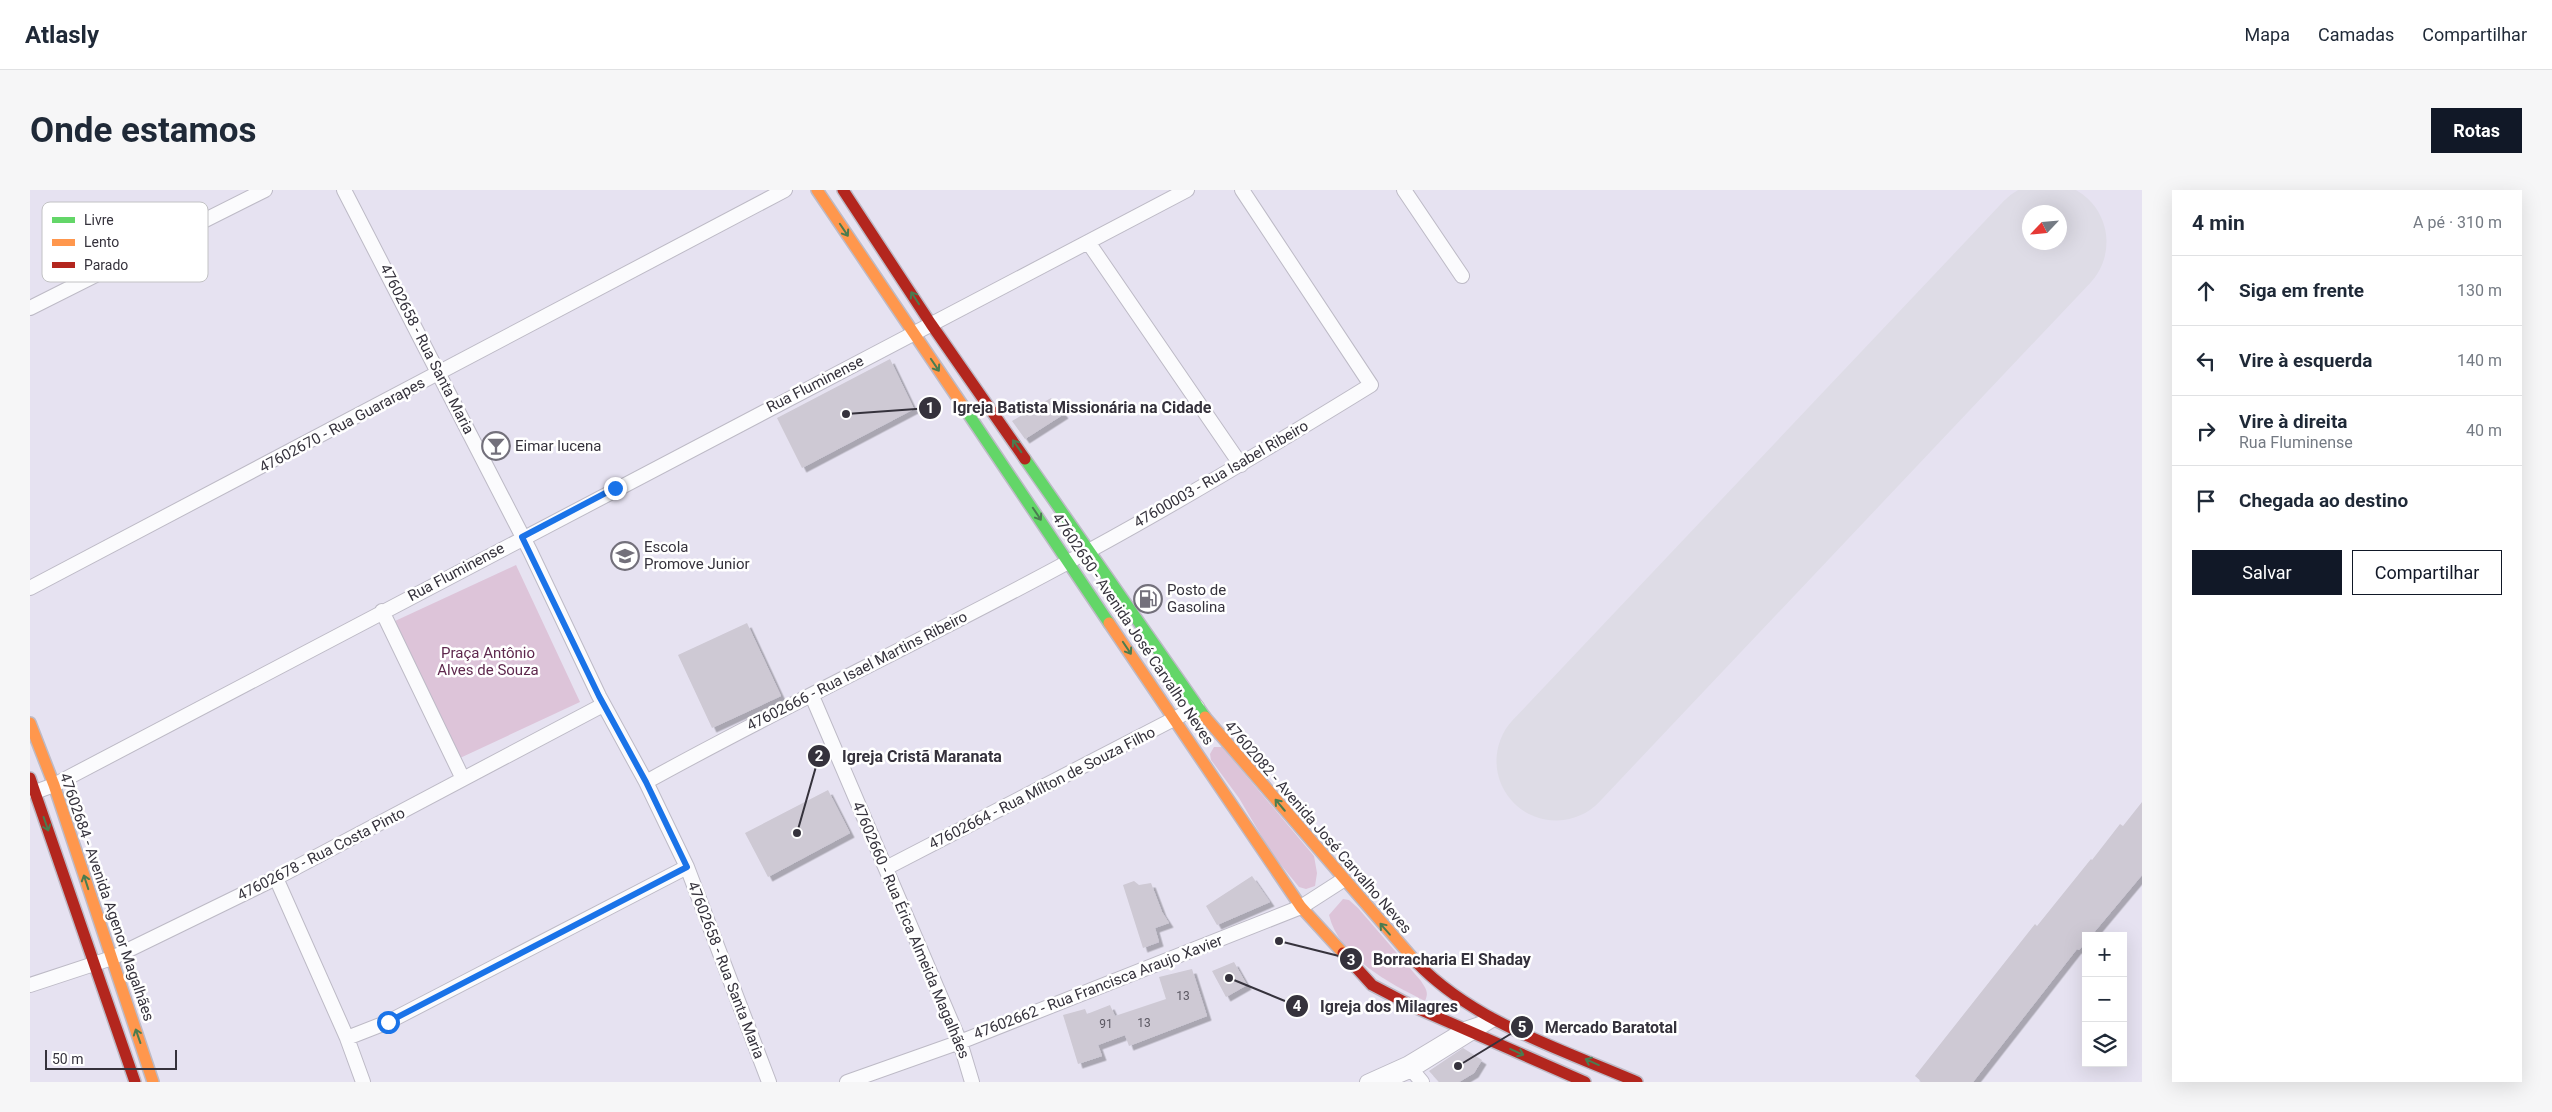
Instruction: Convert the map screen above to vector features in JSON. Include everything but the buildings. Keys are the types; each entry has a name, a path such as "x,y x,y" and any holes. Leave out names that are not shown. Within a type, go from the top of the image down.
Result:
{"street":[{"path":"208,219 265,190"},
{"name":"47602658 - Rua Santa Maria","path":"344,190 440,374 522,537 603,705 646,782 687,867 769,1082"},
{"name":"47602670 - Rua Guararapes","path":"30,588 440,374 786,190"},
{"name":"47602650 - Avenida José Carvalho Neves","path":"817,190 1302,907 1372,985 1468,1031 1585,1082"},
{"name":"47602082 - Avenida José Carvalho Neves","path":"843,190 931,324 1036,472 1173,674 1197,707 1342,880 1432,979 1492,1020 1637,1082"},
{"name":"Rua Fluminense","path":"35,792 54,784 1187,190"},
{"name":"47600003 - Rua Isabel Ribeiro","path":"1070,562 1241,465 1372,385 1242,190"},
{"path":"1404,190 1462,276"},
{"path":"1088,242 1241,465"},
{"path":"30,308 82,282"},
{"path":"1016,484 1036,472"},
{"name":"47602666 - Rua Isael Martins Ribeiro","path":"646,782 719,741 812,696 1070,562"},
{"path":"382,611 463,780"},
{"name":"47602660 - Rua Érica Almeida Magalhães","path":"812,696 960,1042 972,1082"},
{"name":"47602678 - Rua Costa Pinto","path":"30,985 94,962 112,958 276,878 603,705"},
{"name":"47602664 - Rua Mílton de Souza Filho","path":"886,868 1197,707"},
{"name":"47602684 - Avenida Agenor Magalhães","path":"30,723 54,784 153,1082"},
{"path":"30,778 135,1082"},
{"path":"347,1038 388,1022 687,867"},
{"path":"276,878 347,1038 363,1082"},
{"name":"47602662 - Rua Francisca Araujo Xavier","path":"847,1082 960,1042 1302,907 1342,880"},
{"path":"1366,1082 1407,1064 1492,1020"},
{"path":"1384,1082 1412,1070 1468,1031"},
{"path":"1412,1070 1422,1082"}],"green space":[{"name":"Praça Antônio Alves de Souza","path":"516,565 580,702 460,758 395,621"},
{"path":"1214,747 1222,747 1314,856 1317,873 1315,886 1306,889 1299,887 1272,854 1239,798 1211,760 1210,754"},
{"path":"1343,899 1349,900 1358,908 1421,981 1427,995 1425,1001 1381,977 1354,956 1343,944 1329,915"}],"runway":[{"path":"1556,761 2039,250"}],"traffic: fast":[{"path":"963,406 1109,623"},
{"path":"1025,459 1205,717"}],"traffic: slow":[{"path":"817,190 963,406"},
{"path":"1109,623 1301,907 1343,953"},
{"path":"1205,717 1416,962"},
{"path":"30,723 54,785 153,1082"}],"traffic: jam":[{"path":"843,190 931,324 1025,459"},
{"path":"30,778 135,1082"},
{"path":"1343,953 1372,985 1412,1006 1585,1082"},
{"path":"1416,962 1439,983 1465,1002 1492,1018 1549,1046 1637,1082"}],"place":[{"name":"Igreja Batista Missionária na Cidade","path":"846,414"},
{"name":"Eimar lucena","path":"496,446"},
{"name":"Escola Promove Junior","path":"625,556"},
{"name":"Posto de Gasolina","path":"1148,599"},
{"name":"Igreja Cristã Maranata","path":"797,833"},
{"name":"Borracharia El Shaday","path":"1279,941"},
{"name":"Igreja dos Milagres","path":"1229,978"},
{"name":"Mercado Baratotal","path":"1458,1066"}],"route":[{"path":"388,1022 687,867 646,782 599,696 530,550 522,537 615,488"}]}
